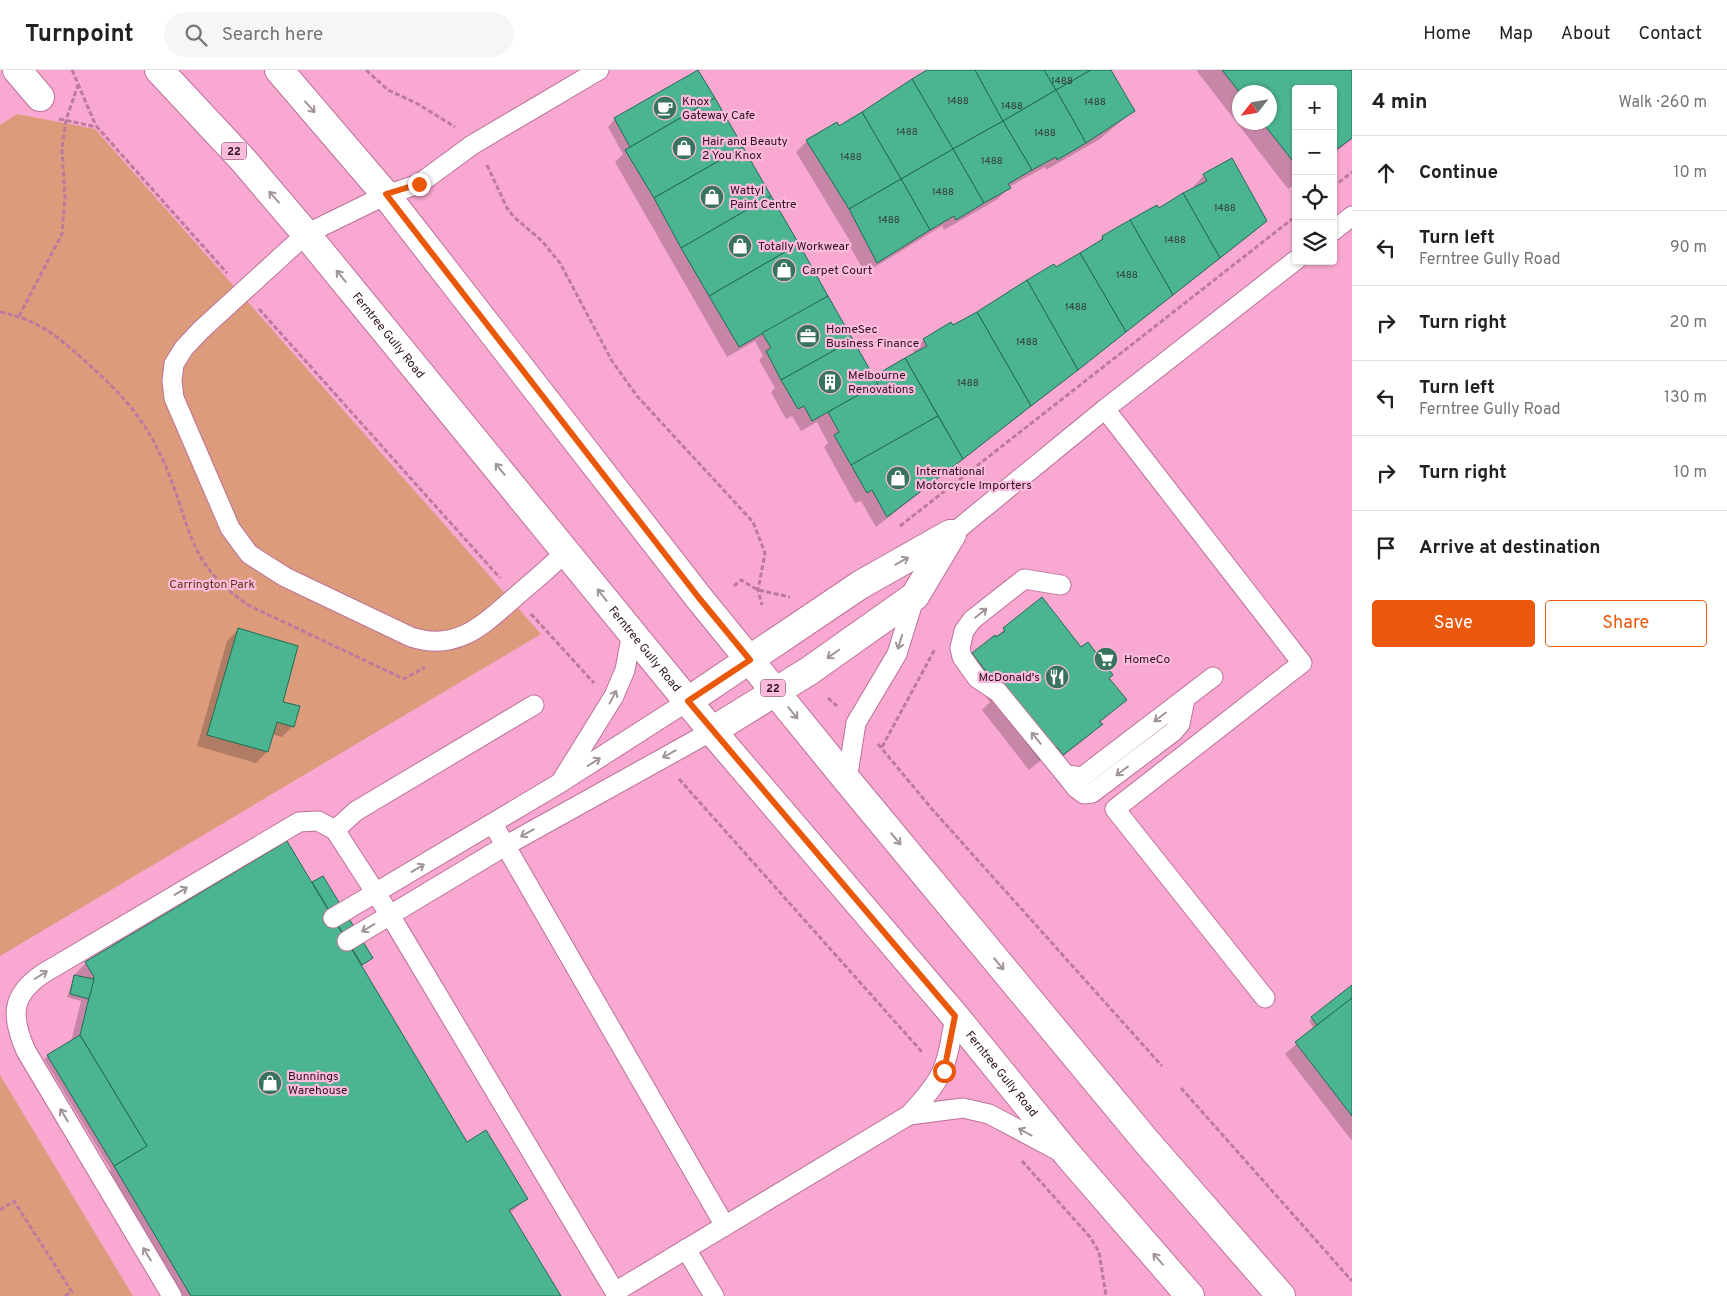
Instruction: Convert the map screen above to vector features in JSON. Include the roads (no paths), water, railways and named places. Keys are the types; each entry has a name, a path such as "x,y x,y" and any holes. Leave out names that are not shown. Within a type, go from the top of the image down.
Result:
{"main road":[{"path":"17,70 40,96"},
{"name":"Ferntree Gully Road","path":"159,70 244,161 306,234 567,551 712,731 955,1016 1068,1155 1190,1296"},
{"name":"22","path":"278,70 386,194 699,598 847,780 1146,1141 1281,1296"},
{"path":"688,701 860,586 952,534"},
{"path":"712,731 809,671 915,596 952,534"}],"lane":[{"path":"567,551 481,628 460,638 436,642 411,637 284,577 257,560 238,541 230,528 174,398 172,382 174,364 184,348 201,330 306,234 386,194 419,184 472,145 599,70"},
{"path":"1337,228 1352,216"},
{"path":"952,534 1105,409 1292,263"},
{"path":"1105,409 1302,664 1115,809 1265,998"},
{"path":"1061,585 1024,578 972,620 964,631 960,648 962,657 977,678 998,692 1065,774 1082,777 1213,677"},
{"path":"847,780 856,723 897,654 915,596"},
{"path":"560,783 614,696 625,670 632,633"},
{"path":"334,918 560,783 688,701"},
{"path":"335,830 356,811 534,705"},
{"path":"347,941 505,846 712,731"},
{"path":"172,1296 26,1051 16,1026 18,999 23,990 44,973 299,822 318,821 335,830 390,915 615,1292 909,1115 941,1078 948,1060 955,1016"},
{"path":"492,824 725,1226"},
{"path":"909,1115 963,1108 989,1114 1068,1155"},
{"path":"686,1249 714,1296"}],"place":[{"name":"Knox Gateway Cafe","path":"665,108"},
{"name":"Hair and Beauty 2 You Knox","path":"684,148"},
{"name":"Wattyl Paint Centre","path":"712,197"},
{"name":"Totally Workwear","path":"740,246"},
{"name":"Carpet Court","path":"784,270"},
{"name":"HomeSec Business Finance","path":"808,336"},
{"name":"Melbourne Renovations","path":"830,382"},
{"name":"International Motorcycle Importers","path":"898,478"},
{"name":"HomeCo","path":"1106,659"},
{"name":"McDonald's","path":"1057,677"},
{"name":"Bunnings Warehouse","path":"270,1083"}],"park label":[{"name":"Carrington Park","path":"212,584"}]}
